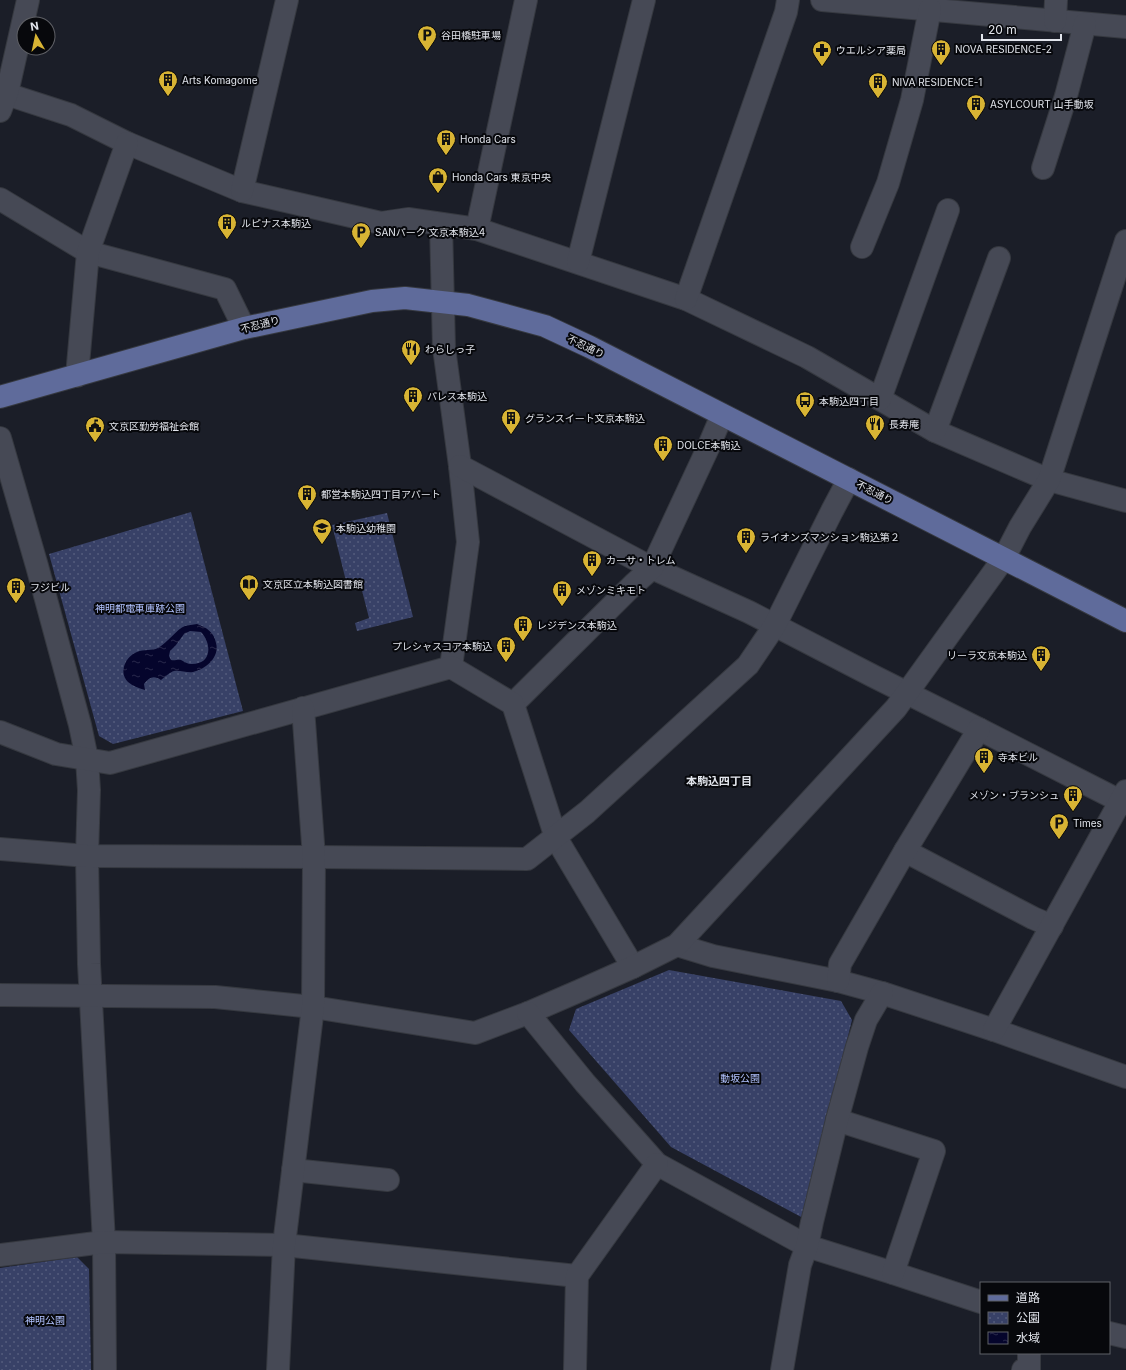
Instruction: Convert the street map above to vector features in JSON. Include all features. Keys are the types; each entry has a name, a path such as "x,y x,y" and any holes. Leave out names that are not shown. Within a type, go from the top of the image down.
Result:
{"main road":[{"name":"不忍通り","path":"0,397 244,328 372,301 405,298 468,304 545,326 590,347 1004,558 1126,622"}],"street":[{"path":"28,0 2,99 71,115 127,143 242,191 381,223 408,219 477,229 686,299 808,357 936,430 1050,480 1126,501"},
{"path":"242,191 288,0"},
{"path":"477,229 526,0"},
{"path":"578,262 644,0"},
{"path":"822,0 930,9 1056,10 1085,24 1126,27"},
{"path":"686,299 787,6"},
{"path":"862,248 888,184 912,100 930,9"},
{"path":"1042,168 1066,96 1085,24"},
{"path":"77,376 88,252 127,143"},
{"path":"0,199 88,252 225,289 244,328"},
{"path":"880,399 948,210"},
{"path":"442,224 442,302 444,348 460,466 468,542 451,667"},
{"path":"0,995 215,997 313,1007 475,1033 528,1013 633,967 678,945 896,708 1004,558 1020,527 1050,480 1126,241"},
{"path":"936,430 999,258"},
{"path":"513,704 652,568 722,415"},
{"path":"0,438 37,566 80,725 87,759 89,790 87,856 89,964 104,1242 106,1370"},
{"path":"460,466 652,568 775,625 924,702 1124,799 994,1030"},
{"path":"0,849 87,856 314,856 526,859 556,838 587,812 748,665 775,625 849,479"},
{"path":"0,732 56,754 110,762 451,667 513,704 556,838 633,967"},
{"path":"278,1370 284,1245 313,1007 314,856 303,708"},
{"path":"838,982 840,964 905,851 980,729"},
{"path":"905,851 1033,918 1052,926"},
{"path":"678,945 713,956 838,982 882,993 994,1030 1126,1077"},
{"path":"782,1370 800,1265 807,1246 815,1206 837,1120 866,1020 882,993"},
{"path":"528,1013 586,1083 657,1164 807,1246 980,1302"},
{"path":"837,1120 934,1151 893,1273"},
{"path":"575,1370 577,1276 657,1164"},
{"path":"293,1170 388,1180"},
{"path":"0,1255 104,1242 284,1245 577,1276"},
{"path":"1110,1333 1126,1337"}],"green space":[{"name":"神明都電車庫跡公園","path":"191,512 243,711 113,744 99,736 49,554"},
{"path":"387,513 413,617 357,631 355,623 369,618 359,579 346,581 332,525"},
{"name":"動坂公園","path":"669,970 841,1001 852,1020 803,1218 671,1147 569,1030 576,1009"},
{"name":"神明公園","path":"77,1257 89,1269 91,1370 0,1370 0,1268"}],"water":[{"path":"197,624 207,629 214,636 217,648 211,662 203,668 193,672 174,671 169,673 161,680 152,678 144,684 145,690 128,682 125,678 124,669 127,661 133,654 140,651 158,648 182,628","holes":["190,631 201,632 205,637 208,647 207,657 203,661 192,664 180,660 171,660 169,656 170,651 184,634"]}],"place":[{"name":"谷田橋駐車場","path":"427,52"},
{"name":"NOVA RESIDENCE-2","path":"941,66"},
{"name":"ウエルシア薬局","path":"822,67"},
{"name":"Arts Komagome","path":"168,97"},
{"name":"NIVA RESIDENCE-1","path":"878,99"},
{"name":"ASYLCOURT 山手動坂","path":"976,121"},
{"name":"Honda Cars","path":"446,156"},
{"name":"Honda Cars 東京中央","path":"438,194"},
{"name":"ルピナス本駒込","path":"227,240"},
{"name":"SANパーク 文京本駒込4","path":"361,249"},
{"name":"わらしっ子","path":"411,366"},
{"name":"パレス本駒込","path":"413,413"},
{"name":"本駒込四丁目","path":"805,418"},
{"name":"グランスイート文京本駒込","path":"511,435"},
{"name":"長寿庵","path":"875,441"},
{"name":"文京区勤労福祉会館","path":"95,443"},
{"name":"DOLCE本駒込","path":"663,462"},
{"name":"都営本駒込四丁目アパート","path":"307,511"},
{"name":"本駒込幼稚園","path":"322,545"},
{"name":"ライオンズマンション駒込第２","path":"746,554"},
{"name":"カーサ・トレム","path":"592,577"},
{"name":"文京区立本駒込図書館","path":"249,601"},
{"name":"フジビル","path":"16,604"},
{"name":"メゾンミキモト","path":"562,607"},
{"name":"レジデンス本駒込","path":"523,642"},
{"name":"プレシャスコア本駒込","path":"506,663"},
{"name":"リーラ文京本駒込","path":"1041,672"},
{"name":"寺本ビル","path":"984,774"},
{"name":"メゾン・ブランシュ","path":"1073,812"},
{"name":"Times","path":"1059,840"}],"district":[{"name":"本駒込四丁目","path":"719,781"}]}
